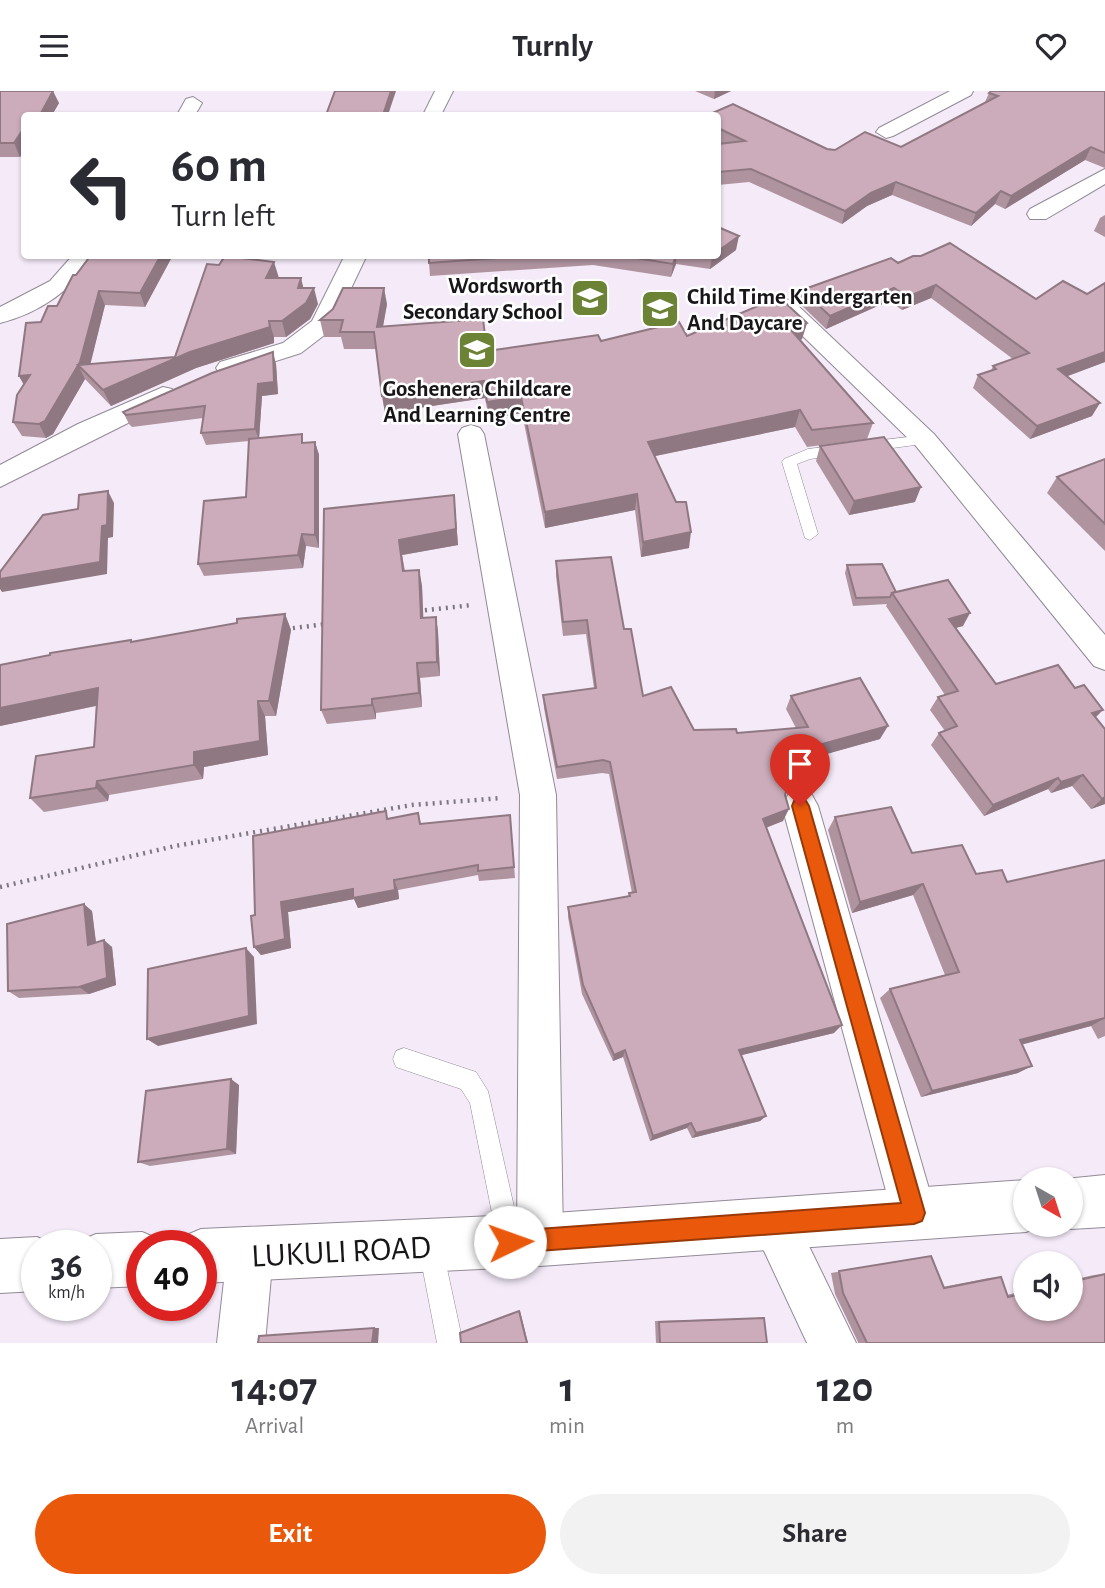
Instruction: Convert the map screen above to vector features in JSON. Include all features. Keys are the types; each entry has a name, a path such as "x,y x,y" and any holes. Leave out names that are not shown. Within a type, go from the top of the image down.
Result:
{"street":[{"path":"434,112 444,91"},
{"path":"887,132 964,91"},
{"path":"1038,214 1105,175"},
{"path":"0,316 54,292 82,259"},
{"path":"206,376 279,353 303,341 322,324 331,311 354,259"},
{"path":"785,306 925,440 1105,657"},
{"path":"0,477 87,431 183,387"},
{"path":"471,434 500,602 514,661 538,795 540,829 525,1241"},
{"path":"800,806 914,1213"},
{"path":"1083,1202 1105,1201"},
{"name":"LUKULI ROAD","path":"226,1255 525,1241 1013,1207"},
{"path":"774,1223 832,1343"},
{"path":"226,1255 241,1343"},
{"path":"0,1266 21,1265"}],"lane":[{"path":"810,534 789,462 808,454 925,440"},
{"path":"404,1059 468,1080 480,1099 525,1241"},
{"path":"430,1245 450,1343"}],"path":[{"path":"413,612 500,602"},
{"path":"275,630 328,624"},
{"path":"0,887 175,846 412,805 538,795"}],"building":[{"path":"0,91 53,91 42,112 21,112 21,132 14,143 0,143"},
{"path":"335,91 391,91 384,112 327,112"},
{"path":"1105,91 1105,153 1091,147 1011,196 1001,191 976,213 896,182 871,193 845,211 751,169 721,172 721,144 745,141 721,129 721,112 715,112 733,104 827,149 835,150 865,132 901,147 998,96 989,93"},
{"path":"721,228 739,236 721,249"},
{"path":"950,243 1036,299 1063,281 1087,294 1105,283 1105,352 1058,369 1100,403 1037,426 978,375 996,369 993,366 1029,353 936,285 907,297 894,288 830,316 802,290 891,258 898,263 913,256 921,256"},
{"path":"88,259 159,259 140,293 99,291 80,362 45,421 39,424 13,422 17,395 30,375 19,376 26,323 41,322 48,306 57,306 73,275 76,275"},
{"path":"223,259 274,262 266,278 301,278 298,288 314,288 306,303 282,321 269,321 270,327 190,352 103,390 78,365 175,357 207,264 219,265"},
{"path":"429,259 484,259 429,263"},
{"path":"642,259 675,259 673,264"},
{"path":"343,288 384,288 377,327 483,319 487,351 598,335 601,341 679,322 687,336 779,297 807,323 791,330 873,423 812,430 800,410 648,442 676,502 686,502 691,532 643,542 637,494 545,512 521,397 487,402 484,381 382,396 374,332 340,332 343,320 320,320 333,309"},
{"path":"273,352 274,382 258,384 255,429 201,433 205,406 126,415 123,412 212,373"},
{"path":"302,434 302,443 315,442 315,535 302,534 298,555 198,564 204,501 246,497 249,439"},
{"path":"884,437 921,487 854,501 820,446"},
{"path":"1105,459 1105,524 1057,477"},
{"path":"108,491 107,525 102,526 100,562 0,579 0,572 43,515 78,509 79,495"},
{"path":"454,495 456,529 399,540 403,571 419,570 421,618 436,617 437,662 417,663 419,693 372,699 372,705 321,710 324,509"},
{"path":"611,557 624,629 631,629 643,696 671,687 694,730 736,729 737,733 808,727 791,696 860,678 888,726 775,757 787,789 785,795 789,809 763,819 842,1025 739,1050 766,1116 696,1133 691,1123 653,1136 625,1050 614,1055 583,985 568,907 630,896 629,893 636,892 610,762 603,760 557,767 543,695 596,688 587,620 563,622 556,561"},
{"path":"882,564 896,592 890,597 856,598 847,565"},
{"path":"948,580 970,613 949,619 996,684 1058,665 1075,688 1084,685 1103,710 1092,713 1105,729 1105,797 1102,799 1083,775 1061,782 1058,778 993,805 939,733 957,726 938,697 958,691 892,593"},
{"path":"285,614 269,701 258,701 260,741 194,752 194,765 97,781 96,788 30,798 36,756 94,747 98,688 0,708 0,665 50,653 237,623 237,619"},
{"path":"891,807 912,853 962,845 976,874 1002,870 1007,882 1105,860 1105,1018 1020,1040 1032,1066 932,1091 890,989 959,972 923,884 860,902 835,817"},
{"path":"386,811 387,819 418,813 420,824 510,815 514,867 478,871 478,865 394,880 395,890 353,898 353,889 281,902 285,939 254,947 251,916 255,915 253,836"},
{"path":"84,904 88,945 104,940 107,978 79,987 8,991 7,924"},
{"path":"246,948 249,1016 147,1039 148,969"},
{"path":"231,1079 227,1149 138,1162 146,1091"},
{"path":"931,1256 944,1288 1001,1277 1008,1297 1013,1296 1013,1321 1083,1321 1083,1279 1105,1274 1105,1343 867,1343 843,1293 839,1271"},
{"path":"519,1311 527,1343 461,1343 460,1333"},
{"path":"764,1318 767,1343 660,1343 659,1322"},
{"path":"374,1328 372,1343 258,1343 259,1336"}],"place":[{"name":"Wordsworth Secondary School","path":"590,298"},
{"name":"Child Time Kindergarten And Daycare","path":"660,309"},
{"name":"Goshenera Childcare And Learning Centre","path":"477,350"}],"route":[{"path":"510,1242 914,1213 800,806"}]}
